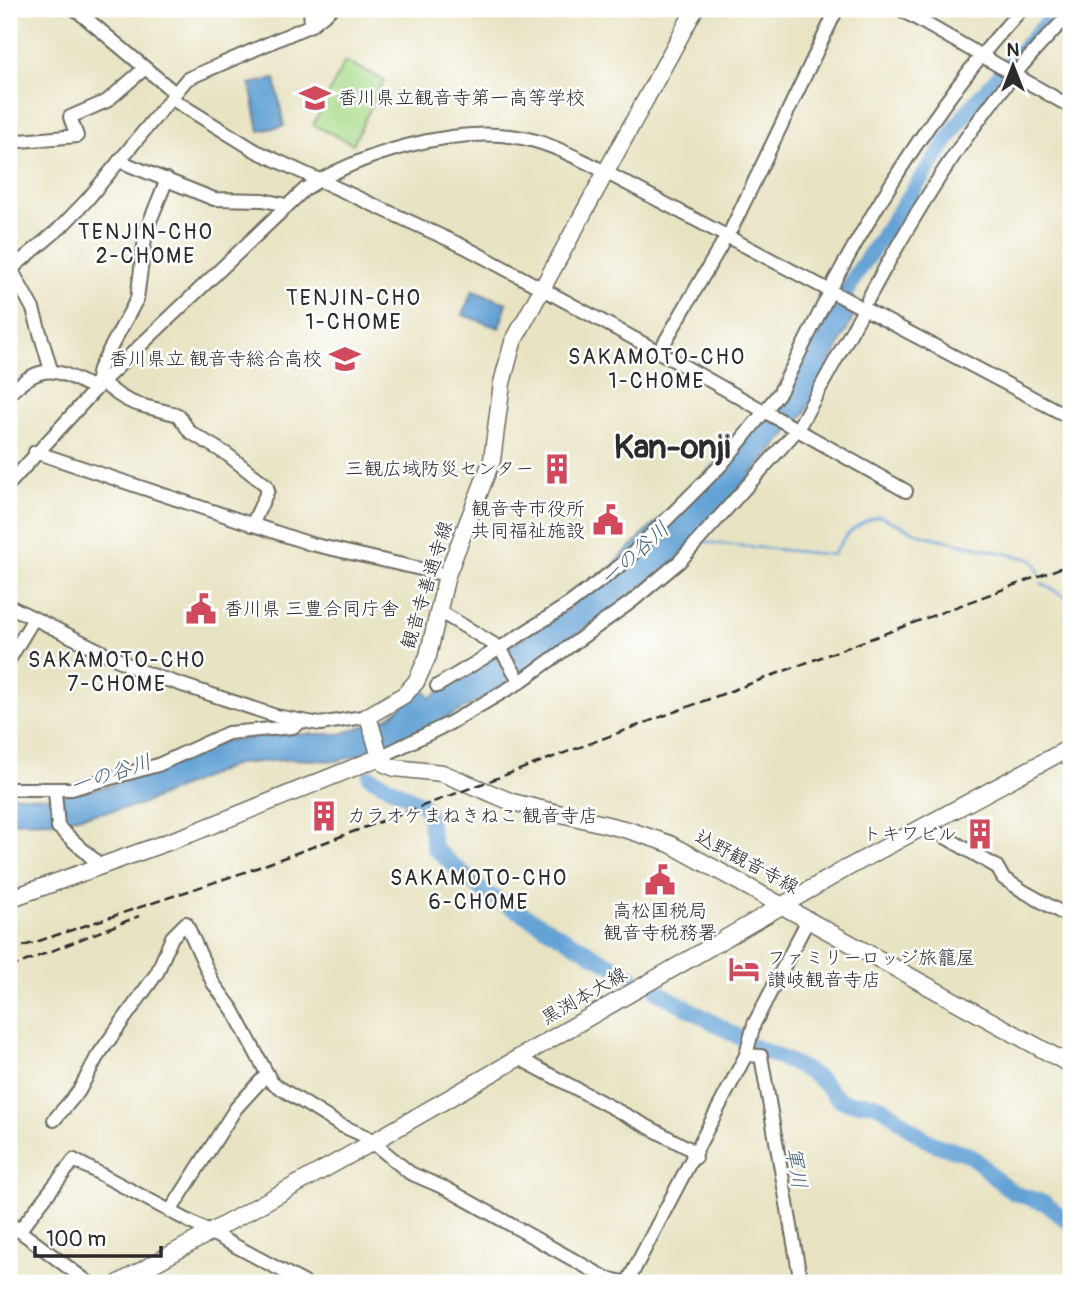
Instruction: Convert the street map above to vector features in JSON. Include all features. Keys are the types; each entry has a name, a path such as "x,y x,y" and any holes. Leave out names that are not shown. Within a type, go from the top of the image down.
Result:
{"main road":[{"name":"観音寺善通寺線","path":"369,719 404,695 416,682 433,642 447,576 492,460 508,354 604,172 695,9"},
{"path":"9,899 367,765 379,754 369,719"},
{"name":"込野観音寺線","path":"379,754 385,764 395,768 442,773 512,802 646,835 670,844 1071,1065"},
{"name":"黒渕本大線","path":"119,1283 783,906 1070,755"}],"street":[{"path":"75,9 173,96 256,151 465,247 544,287 906,491"},
{"path":"310,9 311,25"},
{"path":"51,370 33,309 10,270 60,228 187,79 311,25 331,9"},
{"path":"732,228 837,9"},
{"path":"900,9 1071,107"},
{"path":"437,686 569,604 645,544 722,464 779,392 861,233 979,54 1022,9"},
{"path":"379,754 450,723 520,682 631,602 680,561 797,430 928,193 1014,75 1071,13"},
{"path":"9,142 77,136 70,117 107,101 144,69"},
{"path":"9,484 35,452 99,386 286,205 318,181 377,156 447,138 483,134 536,141 604,172 1071,412"},
{"path":"119,161 214,199 263,200 286,205"},
{"path":"99,386 99,369 137,299 146,231 167,179"},
{"path":"659,352 722,244"},
{"path":"9,394 24,379 51,370 99,386 136,407 178,415 190,432 228,455 266,485 268,490 252,524"},
{"path":"992,373 1071,418"},
{"path":"35,452 322,547 447,576"},
{"path":"9,606 143,672 301,722 337,723 369,719"},
{"path":"439,611 500,648 520,682"},
{"path":"9,660 33,620"},
{"path":"9,789 55,791 125,776 228,733 293,727 301,722"},
{"path":"55,791 58,827 101,866"},
{"path":"935,831 997,867 1003,878 1023,891 1071,918"},
{"path":"377,1146 410,1173 442,1186 606,1278 627,1283 695,1158 695,1150 746,1055 754,1024 808,918"},
{"path":"54,1120 79,1091 97,1057 157,973 172,937 186,923 213,983 233,1010 272,1083 338,1124 367,1137"},
{"path":"746,1055 761,1056 801,1283"},
{"path":"526,1062 690,1149 695,1158"},
{"path":"171,1210 236,1108 267,1074"},
{"path":"89,1283 14,1227 74,1160 305,1283"}],"green space":[{"path":"345,61 384,80 353,144 313,125"}],"water":[{"path":"275,79 284,126 259,131 250,84"},
{"path":"472,291 507,303 499,328 463,315"},
{"path":"828,300 855,314 805,413 670,567 513,681 390,745 337,761 295,759 236,764 137,806 55,821 9,822 9,795 45,797 99,789 161,770 224,741 292,734 341,734 389,717 424,688 430,698 569,608 759,421"}],"waterway":[{"name":"一の谷川","path":"838,311 855,276 968,110 1059,9"},
{"path":"702,542 833,555 852,531 879,516 923,535 1030,559 1036,564 1039,573"},
{"path":"1041,583 1071,600"},
{"path":"370,777 422,804"},
{"path":"428,813 434,848 483,891 632,977"},
{"path":"657,991 746,1041"},
{"path":"755,1047 810,1073 841,1100 878,1105 936,1145 971,1156 987,1171"},
{"path":"992,1176 1014,1193 1045,1203 1071,1224"}],"railway":[{"path":"9,951 248,871 1071,564"},
{"path":"9,968 139,916"}],"place":[{"name":"香川県立観音寺第一高等学校","path":"315,98"},
{"name":"香川県立 観音寺総合高校","path":"345,359"},
{"name":"三観広域防災センター","path":"557,469"},
{"name":"観音寺市役所 共同福祉施設","path":"608,520"},
{"name":"香川県 三豊合同庁舎","path":"201,609"},
{"name":"カラオケまねきねこ 観音寺店","path":"324,816"},
{"name":"トキワビル","path":"980,834"},
{"name":"高松国税局 観音寺税務署","path":"660,880"},
{"name":"ファミリーロッジ旅籠屋 讃岐観音寺店","path":"744,969"}],"district":[{"name":"TENJIN-CHO 2-CHOME","path":"146,244"},
{"name":"TENJIN-CHO 1-CHOME","path":"354,310"},
{"name":"SAKAMOTO-CHO 1-CHOME","path":"657,369"},
{"name":"Kan-onji","path":"672,447"},
{"name":"SAKAMOTO-CHO 7-CHOME","path":"117,672"},
{"name":"SAKAMOTO-CHO 6-CHOME","path":"479,890"}],"water label":[{"name":"軍川","path":"796,1168"}]}
